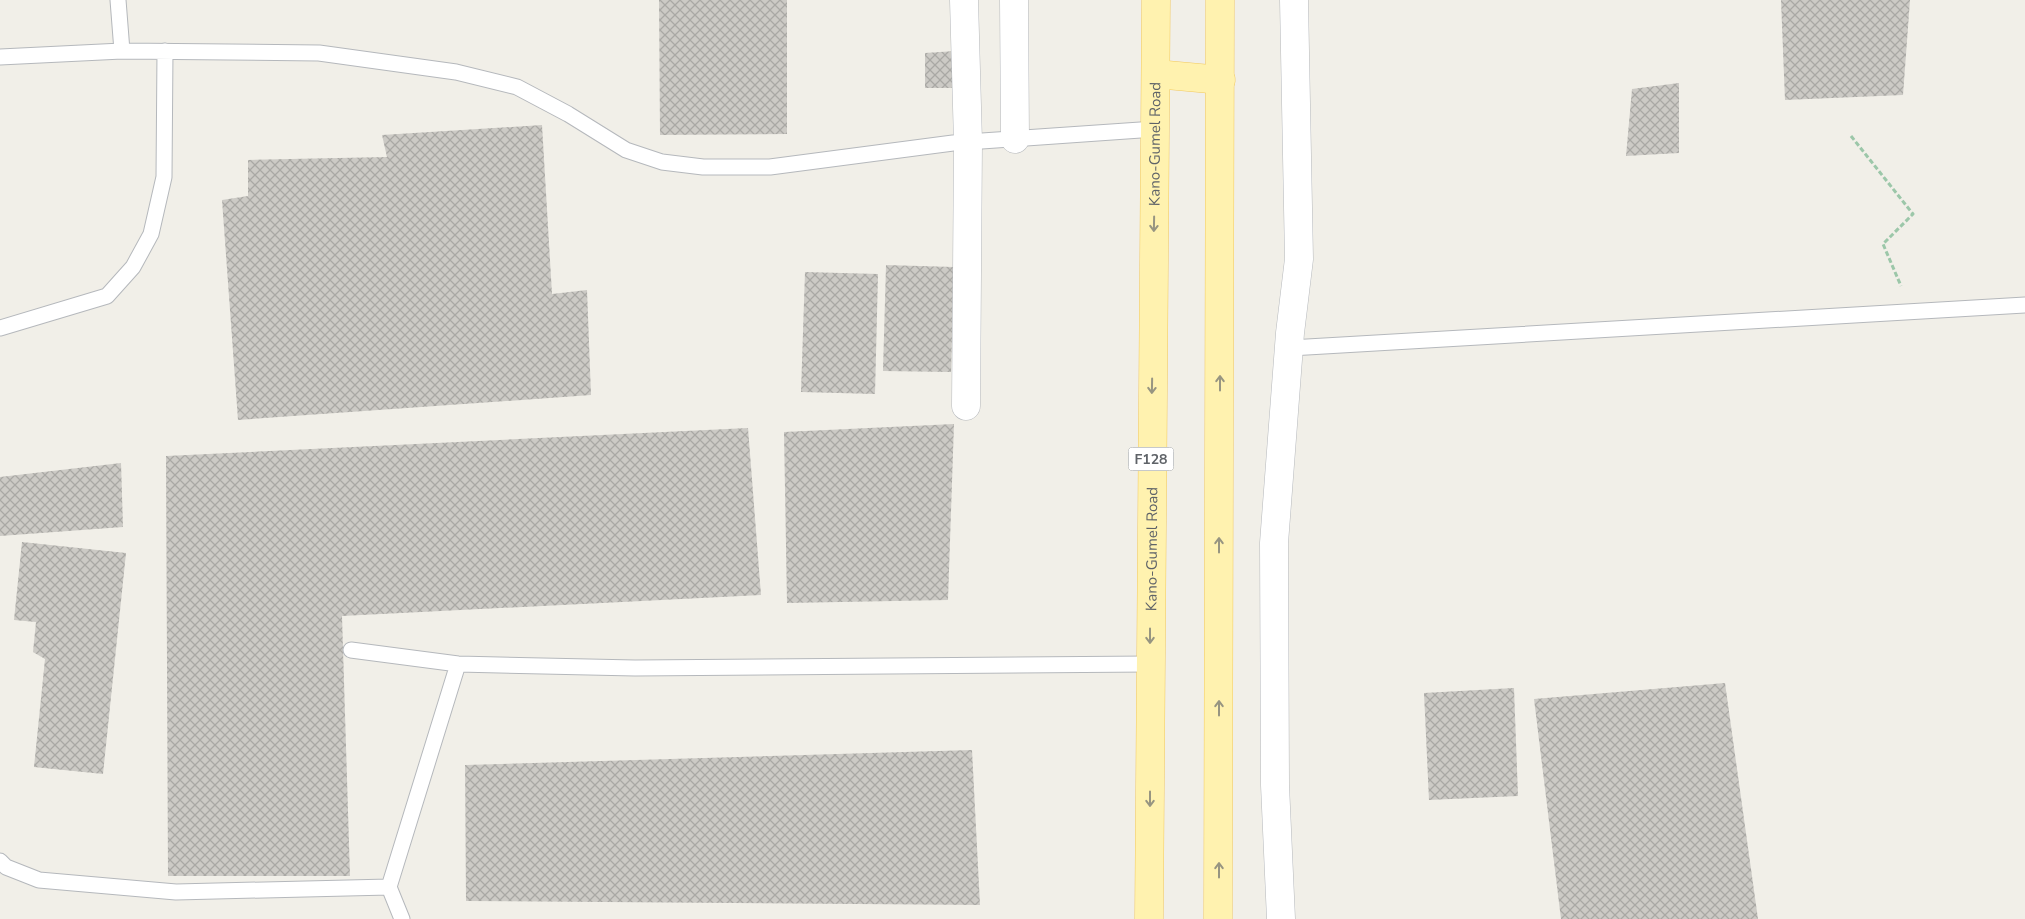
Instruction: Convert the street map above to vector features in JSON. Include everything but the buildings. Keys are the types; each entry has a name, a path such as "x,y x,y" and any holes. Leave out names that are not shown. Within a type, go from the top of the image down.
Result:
{"main road":[{"name":"Kano-Gumel Road","path":"1149,919 1156,0"},
{"path":"1218,919 1220,0"},
{"path":"1156,74 1221,80"}],"street":[{"path":"964,0 968,142 966,406"},
{"path":"1014,0 1015,139"},
{"path":"1281,919 1275,785 1274,543 1299,259 1294,0"}],"lane":[{"path":"118,0 122,51"},
{"path":"0,57 122,51 319,53 456,72 517,87 568,114 626,150 662,162 702,167 770,167 968,142 1155,129"},
{"path":"0,328 107,296 133,268 151,234 164,177 166,52"},
{"path":"1290,348 2025,305"},
{"path":"351,650 458,664 635,668 1150,664"},
{"path":"402,919 389,887 458,664"},
{"path":"0,861 6,867 39,880 176,892 389,887"}],"path":[{"path":"1851,136 1913,214 1883,244 1912,312"}]}
